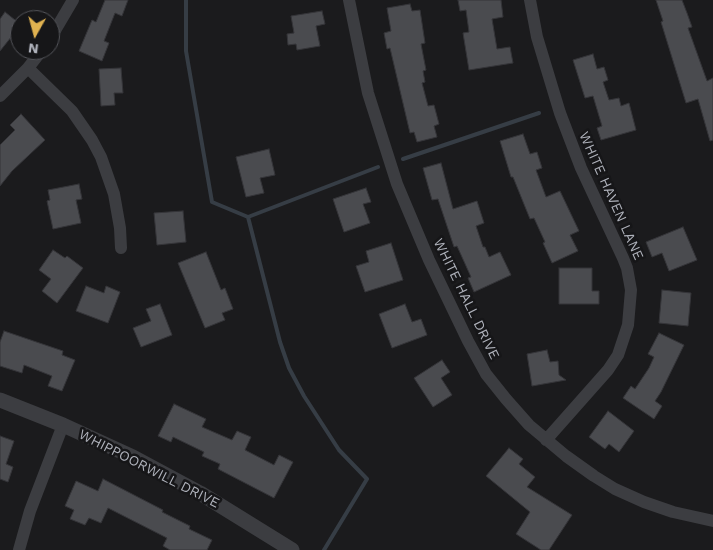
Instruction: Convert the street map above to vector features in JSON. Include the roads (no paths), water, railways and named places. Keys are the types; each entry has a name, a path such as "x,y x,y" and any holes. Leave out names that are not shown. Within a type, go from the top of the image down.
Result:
{"street":[{"path":"60,23 74,0"},
{"name":"WHITE HALL DRIVE","path":"349,0 374,117 394,176 416,230 478,361 495,386 511,406 546,440 582,468 627,495 666,510 713,521"},
{"name":"WHITE HAVEN LANE","path":"530,0 537,37 560,113 581,168 625,263 631,290 628,325 618,355 608,370 546,440"},
{"path":"0,96 34,60"},
{"path":"28,68 72,111 101,157 117,210 121,248"},
{"name":"WHIPPOORWILL DRIVE","path":"0,400 63,425 167,475 237,515 292,550"},
{"path":"19,550 30,511 63,425"}],"waterway":[{"path":"186,0 186,51 212,202 248,217 280,342 289,368 304,396 339,450 367,479 324,550"},
{"path":"403,159 539,113"},
{"path":"248,217 378,167"}]}
